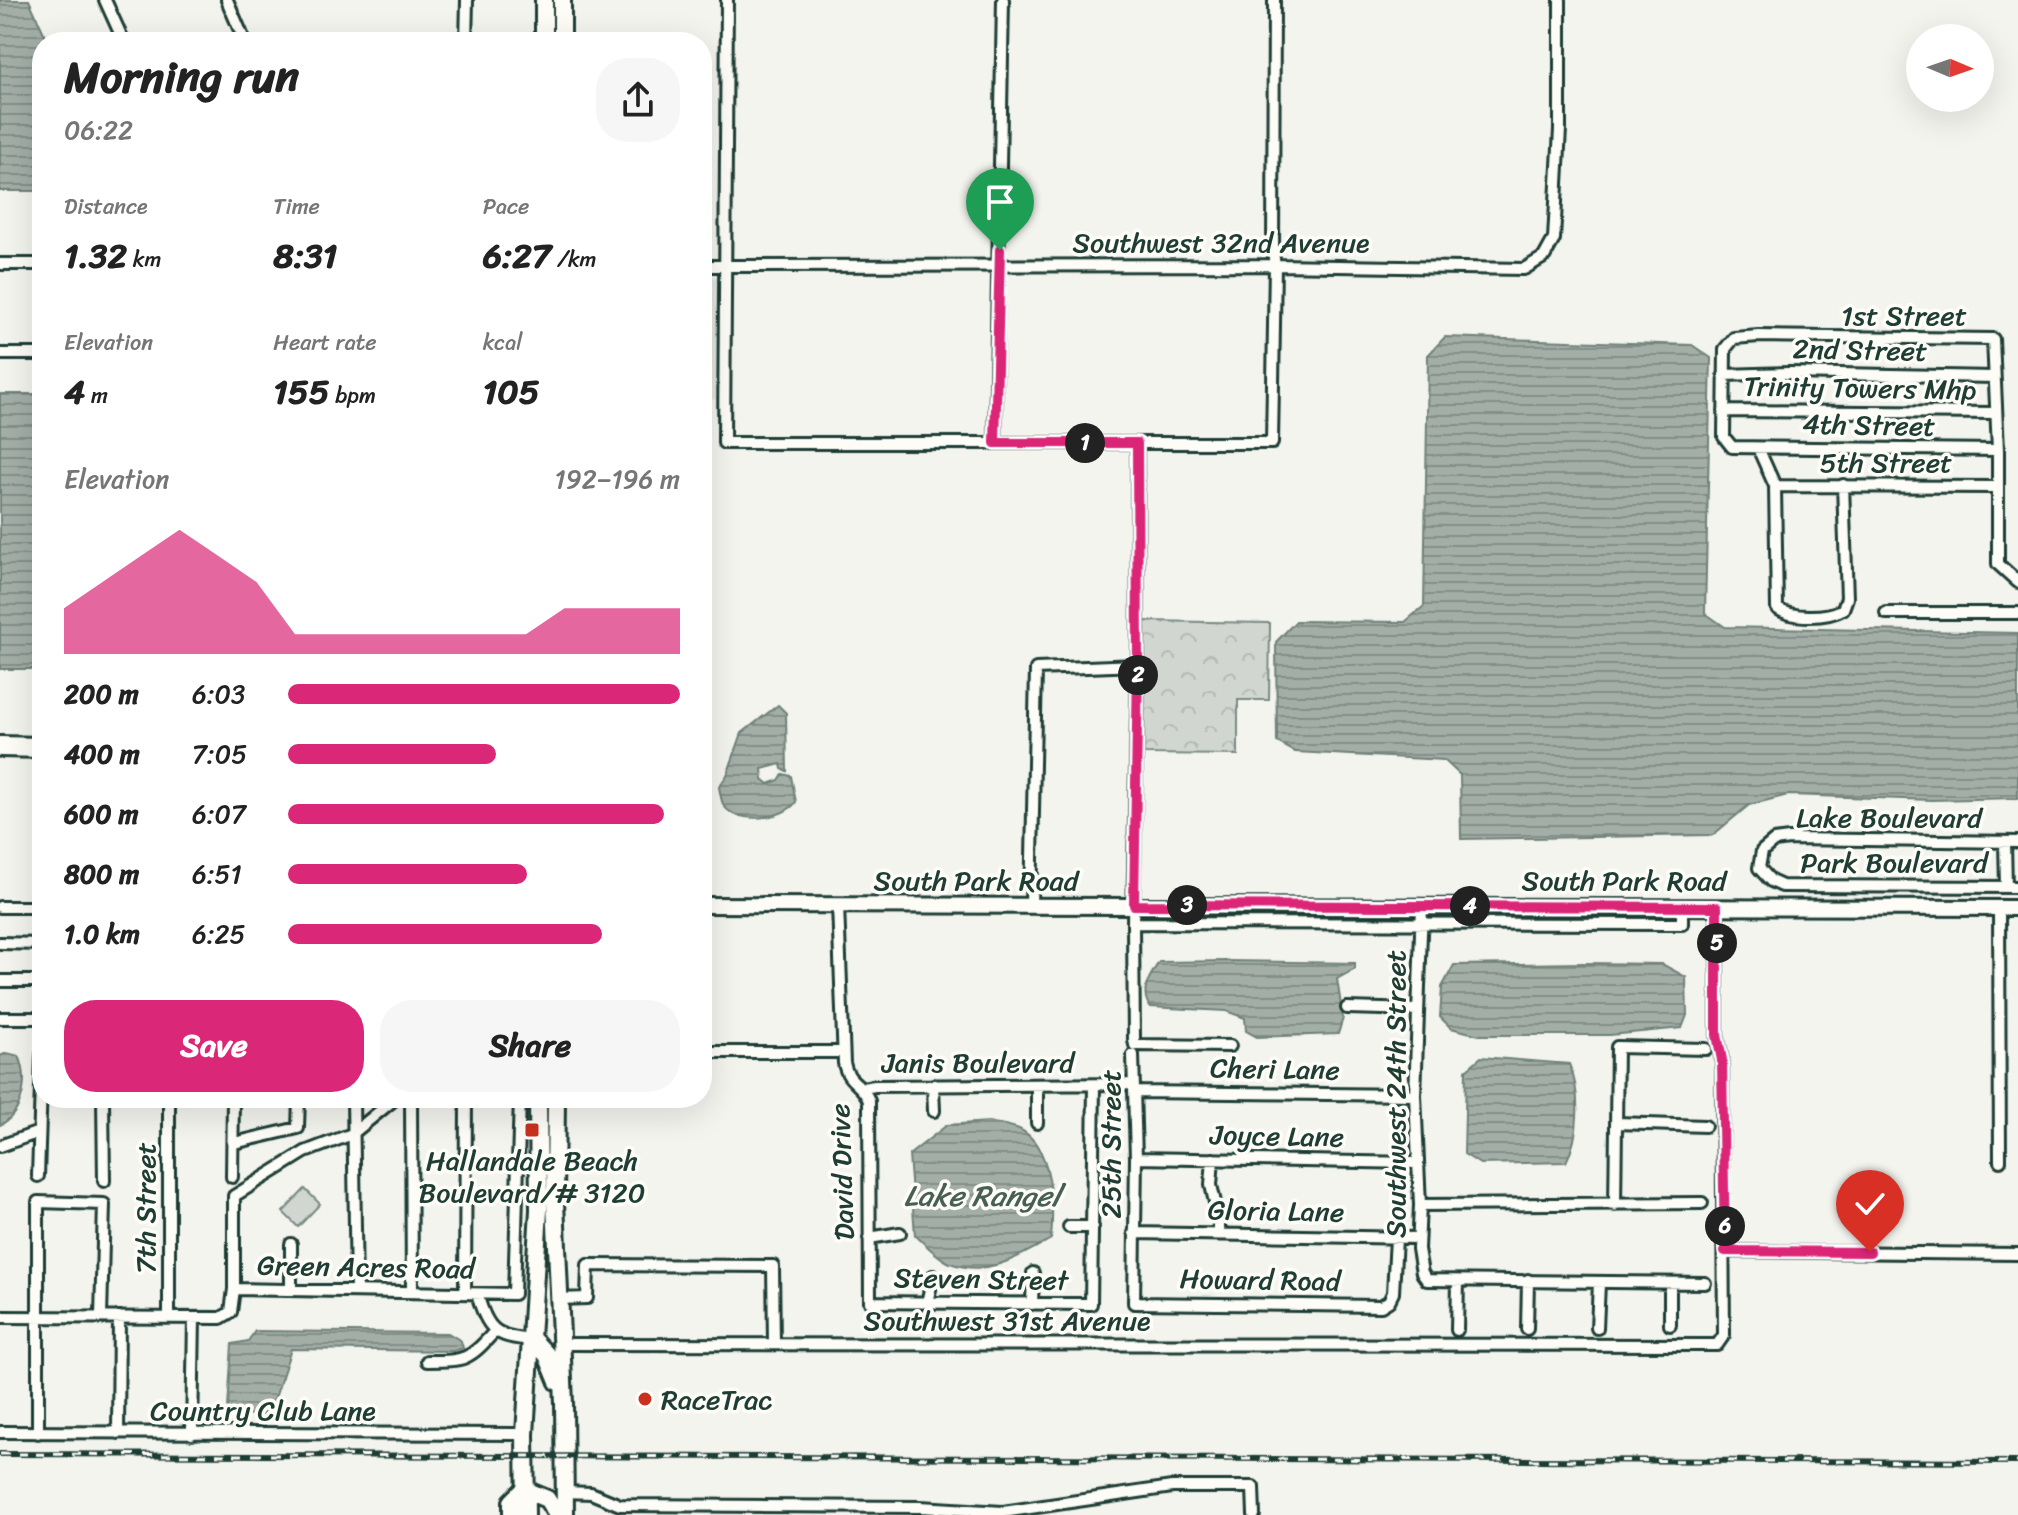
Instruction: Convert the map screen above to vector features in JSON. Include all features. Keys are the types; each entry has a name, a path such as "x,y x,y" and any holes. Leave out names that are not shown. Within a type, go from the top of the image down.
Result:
{"highway":[{"path":"513,1515 513,1502 525,1490"}],"main road":[{"path":"544,0 544,32"},
{"path":"552,0 562,22"},
{"path":"562,0 562,32"},
{"path":"544,24 548,32"},
{"path":"526,1515 525,1434 539,1210 538,1108"},
{"path":"556,1108 565,1515"},
{"path":"534,1291 544,1328 560,1344"},
{"path":"533,1340 542,1347 552,1364 564,1403"},
{"path":"525,1490 547,1499 557,1515"}],"street":[{"path":"105,0 119,32"},
{"path":"227,0 241,32"},
{"path":"466,32 467,0"},
{"path":"727,0 724,443 1272,443 1274,0"},
{"path":"995,443 1003,0"},
{"name":"Southwest 32nd Avenue","path":"712,266 1275,265 1524,269 1544,257 1554,239 1560,129 1560,0"},
{"path":"0,264 32,264"},
{"name":"1st Street","path":"1739,448 1725,441 1725,349 1734,338 1993,339 1998,450 1998,564 2018,582"},
{"path":"0,354 32,354"},
{"name":"2nd Street","path":"1724,375 1789,373 1994,377"},
{"name":"Trinity Towers Mhp","path":"1724,411 1996,413"},
{"name":"25th Street","path":"1134,1233 1136,1158 1132,1088 1138,665 1137,443"},
{"name":"4th Street","path":"1739,448 1998,450"},
{"path":"1758,448 1775,486 1777,608 1785,614 1835,614 1843,609 1847,598 1843,485"},
{"name":"5th Street","path":"1775,486 1997,487"},
{"path":"1886,613 2018,613"},
{"path":"1031,906 1036,669 1138,665"},
{"path":"0,742 32,743"},
{"path":"0,751 32,752"},
{"name":"Lake Boulevard","path":"1771,881 1759,868 1762,851 1774,841 2018,842"},
{"name":"Lake Boulevard","path":"2005,842 2006,887"},
{"name":"Park Boulevard","path":"1771,881 1782,886 2018,887"},
{"name":"South Park Road","path":"712,905 2018,908"},
{"name":"David Drive","path":"838,905 842,1052 846,1073 862,1088 869,1101 870,1302"},
{"name":"Southwest 24th Street","path":"1422,906 1415,1095 1420,1205 1417,1238 1422,1273 1427,1280 1458,1281"},
{"path":"1133,923 1682,924 1682,906"},
{"path":"0,907 32,907"},
{"path":"1717,907 1717,1035 1722,1060 1725,1251 2018,1254"},
{"path":"1999,907 2000,1161"},
{"path":"0,943 32,944"},
{"path":"0,981 32,981"},
{"path":"1347,1008 1418,1010"},
{"path":"0,1018 32,1018"},
{"path":"1134,1050 1230,1046"},
{"path":"1615,1205 1617,1047 1706,1049"},
{"path":"712,1052 842,1052"},
{"path":"933,1085 934,1111"},
{"path":"1069,1227 1093,1227 1094,1085"},
{"name":"Cheri Lane","path":"1094,1085 1415,1095"},
{"name":"Janis Boulevard","path":"862,1088 1094,1085"},
{"path":"1037,1086 1037,1123"},
{"path":"38,1176 40,1108"},
{"path":"103,1108 104,1181"},
{"name":"7th Street","path":"169,1108 169,1318"},
{"path":"232,1177 233,1108"},
{"path":"234,1143 298,1128 299,1108"},
{"path":"353,1108 356,1291"},
{"path":"234,1289 233,1200 236,1194 305,1152 352,1134 384,1108"},
{"path":"411,1108 412,1292"},
{"path":"465,1293 466,1108"},
{"name":"Green Acres Road","path":"0,1317 221,1318 231,1312 234,1289 514,1294 520,1108"},
{"path":"1617,1123 1705,1126"},
{"path":"0,1146 39,1132"},
{"name":"Joyce Lane","path":"1136,1158 1417,1163"},
{"path":"1213,1159 1211,1185 1219,1234"},
{"path":"38,1433 38,1202 104,1204 101,1317"},
{"path":"1420,1205 1702,1203"},
{"name":"Steven Street","path":"870,1302 1091,1304 1093,1227"},
{"path":"869,1238 900,1233"},
{"name":"Gloria Lane","path":"1134,1233 1417,1238"},
{"name":"Howard Road","path":"1134,1233 1134,1303 1381,1306 1389,1301 1393,1293 1396,1238"},
{"path":"291,1244 291,1289"},
{"name":"Southwest 31st Avenue","path":"560,1344 1703,1347 1721,1343 1724,1334 1725,1251"},
{"path":"558,1299 587,1298 588,1265 773,1266 774,1343"},
{"path":"1032,1304 1033,1273"},
{"path":"927,1303 933,1276"},
{"path":"1527,1329 1528,1280"},
{"path":"1457,1330 1458,1281 1705,1283"},
{"path":"1597,1328 1599,1283"},
{"path":"1670,1283 1670,1325"},
{"path":"477,1294 484,1319 495,1331 507,1338 533,1340"},
{"path":"118,1433 119,1317"},
{"path":"192,1434 194,1318"},
{"path":"427,1361 460,1361 476,1352 495,1331"},
{"name":"Country Club Lane","path":"0,1432 525,1434"},
{"path":"565,1492 591,1493 620,1505 920,1507 1003,1512 1158,1488 1253,1487 1254,1515"}],"shaded area":[{"path":"712,277 720,277 721,400 712,400"}],"green space":[{"path":"1145,621 1270,623 1269,700 1238,700 1238,755 1144,754"},
{"path":"305,1189 320,1204 298,1227 283,1212"}],"water":[{"path":"0,0 29,0 43,32 32,32 32,191 0,191"},
{"path":"1445,337 1692,345 1711,358 1705,613 1725,627 2018,633 2018,798 1932,800 1788,795 1749,805 1713,835 1461,839 1460,775 1444,760 1295,752 1277,742 1276,642 1296,621 1405,622 1424,606 1428,355"},
{"path":"0,394 32,394 32,669 0,669"},
{"path":"778,705 786,713 787,771 782,769 781,764 762,769 763,779 769,784 779,780 783,774 791,776 796,802 772,816 739,816 724,806 719,787 727,775 742,733"},
{"path":"1159,962 1355,963 1355,969 1337,979 1343,1018 1338,1034 1257,1037 1246,1031 1245,1018 1226,1011 1150,1007 1146,989"},
{"path":"1662,964 1686,977 1687,1015 1682,1028 1610,1035 1479,1035 1451,1028 1440,1017 1442,987 1454,965"},
{"path":"7,1053 19,1056 24,1084 19,1104 0,1125 0,1056"},
{"path":"1481,1057 1569,1064 1576,1087 1577,1113 1574,1140 1566,1162 1480,1164 1464,1154 1466,1070"},
{"name":"Lake Rangel","path":"988,1122 1019,1129 1039,1148 1049,1178 1051,1239 1003,1263 964,1267 941,1258 915,1235 909,1155 947,1125"},
{"path":"255,1331 448,1333 461,1341 463,1348 453,1351 291,1349 275,1398 264,1415 235,1414 228,1408 232,1344 248,1341"}],"railway":[{"path":"0,1454 2018,1462"}],"place":[{"name":"Hallandale Beach Boulevard/# 3120","path":"532,1130"},
{"name":"RaceTrac","path":"645,1399"}],"route":[{"path":"1000,250 995,443 1137,443 1138,665 1134,905 1717,907 1717,1035 1722,1060 1725,1251 1870,1252"}]}
